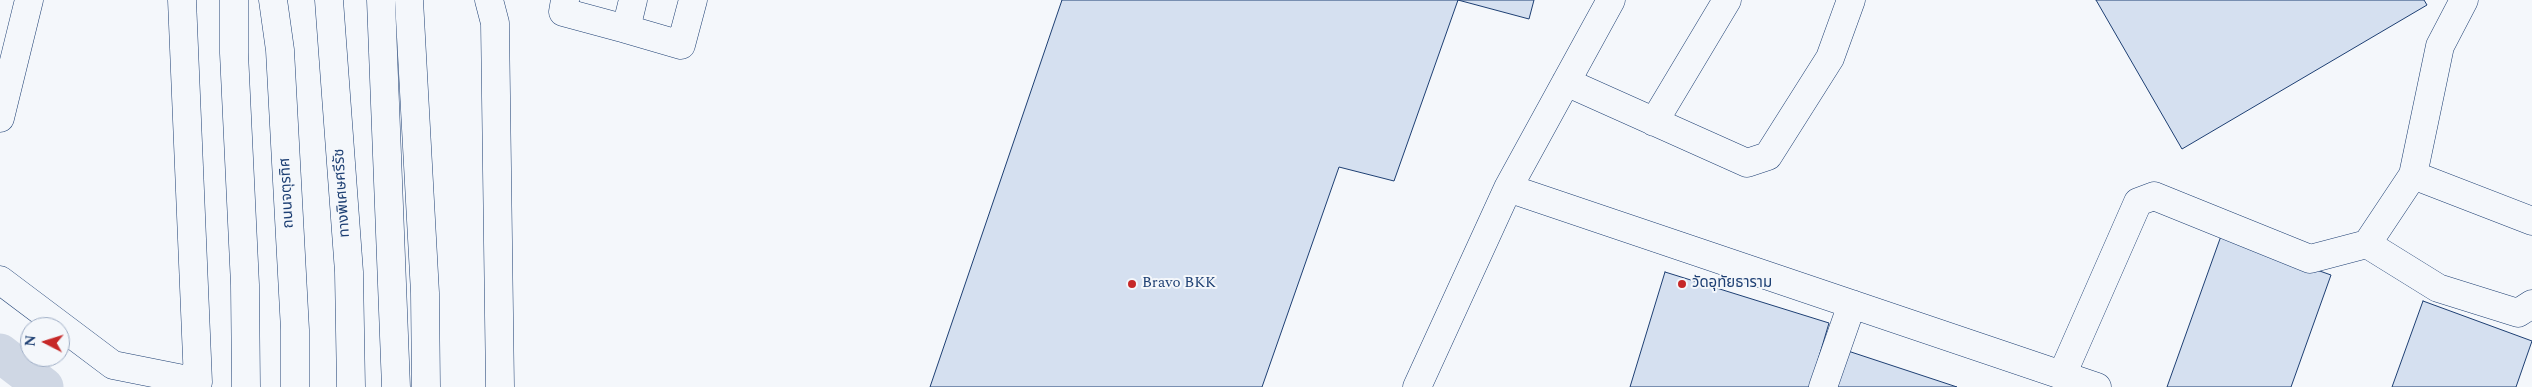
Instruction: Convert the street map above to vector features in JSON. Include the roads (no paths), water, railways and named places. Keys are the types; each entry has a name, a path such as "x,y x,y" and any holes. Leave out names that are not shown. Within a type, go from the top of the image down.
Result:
{"main road":[{"path":"0,118 29,0"},
{"path":"0,280 113,365 198,382 182,0"},
{"path":"234,0 234,53 245,285 246,387"},
{"name":"ถนนจตุรทิศ","path":"273,0 280,50 295,330 294,387"},
{"name":"ทางพิเศษศรีรัช","path":"329,0 349,272 351,387"},
{"path":"381,0 396,387"},
{"path":"409,0 425,293 426,387"},
{"path":"489,0 495,23 500,387"},
{"path":"565,0 562,12 681,45 693,0"},
{"path":"626,29 633,0"},
{"path":"1417,387 1508,188 1611,0"},
{"path":"1654,122 1727,0"},
{"path":"1566,82 1747,163 1768,156 1830,58 1850,0"},
{"path":"2062,376 2138,202 2154,196 2310,259 2367,244 2413,175 2440,46 2464,0"},
{"path":"2413,175 2532,221"},
{"path":"1508,188 2097,387"},
{"path":"2367,244 2438,288 2518,313 2532,304"},
{"path":"1823,387 1852,304"}],"waterway":[{"path":"0,353 44,387"}],"place":[{"name":"Bravo BKK","path":"1132,284"},
{"name":"วัดอุทัยธาราม","path":"1682,284"}]}
